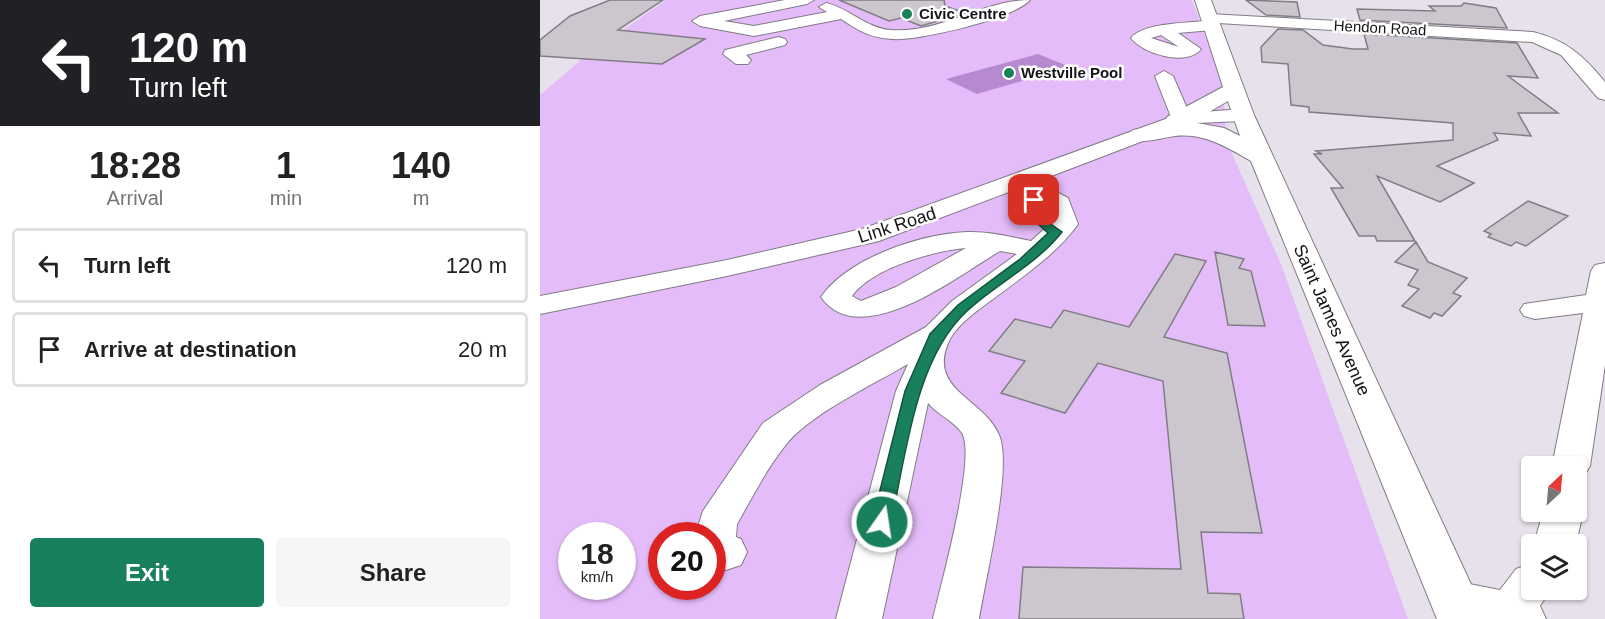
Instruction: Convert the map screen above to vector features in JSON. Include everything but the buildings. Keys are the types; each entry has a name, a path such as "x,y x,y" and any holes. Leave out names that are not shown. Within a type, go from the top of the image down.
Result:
{"main road":[{"name":"Saint James Avenue","path":"1203,0 1243,116 1458,610"},
{"path":"1179,120 1234,89"},
{"path":"1141,135 1176,128 1198,128 1223,134 1261,156"}],"street":[{"path":"706,19 698,13 744,0"},
{"path":"970,4 989,5 1011,0"},
{"path":"848,19 764,31 724,27 700,21 799,1 824,7 885,34 913,33 980,17 1023,0"},
{"path":"724,27 824,7"},
{"path":"742,60 731,54 848,19"},
{"name":"Hendon Road","path":"1165,31 1211,22 1516,36 1550,41 1571,52 1605,94"},
{"path":"1164,76 1179,120"},
{"name":"Link Road","path":"540,305 748,264 870,236 1032,184 1179,120 1196,117 1243,116"},
{"path":"1032,184 1034,200 1047,241"},
{"path":"838,292 836,297 840,302 861,310 869,309 895,298 994,243 1047,241"},
{"path":"859,619 913,391 933,345 963,308 1047,241"},
{"path":"1535,310 1602,287 1598,344 1573,456"},
{"path":"718,522 743,479 776,432 790,419 832,393 933,345"},
{"path":"933,345 932,384 940,395 976,425 983,438 984,470 956,619"},
{"path":"1458,610 1522,605"}],"shaded area":[{"path":"666,0 1192,0 1223,84 1226,140 1281,264 1408,619 540,619 540,95 582,59"},
{"name":"Westville Pool","path":"1038,54 1070,67 977,94 946,79"}],"place":[{"name":"Civic Centre","path":"907,14"},
{"name":"Westville Pool","path":"1009,73"}],"route":[{"path":"882,522 913,391 938,334 963,308 1024,262 1056,232 1043,223 1034,200"}]}
